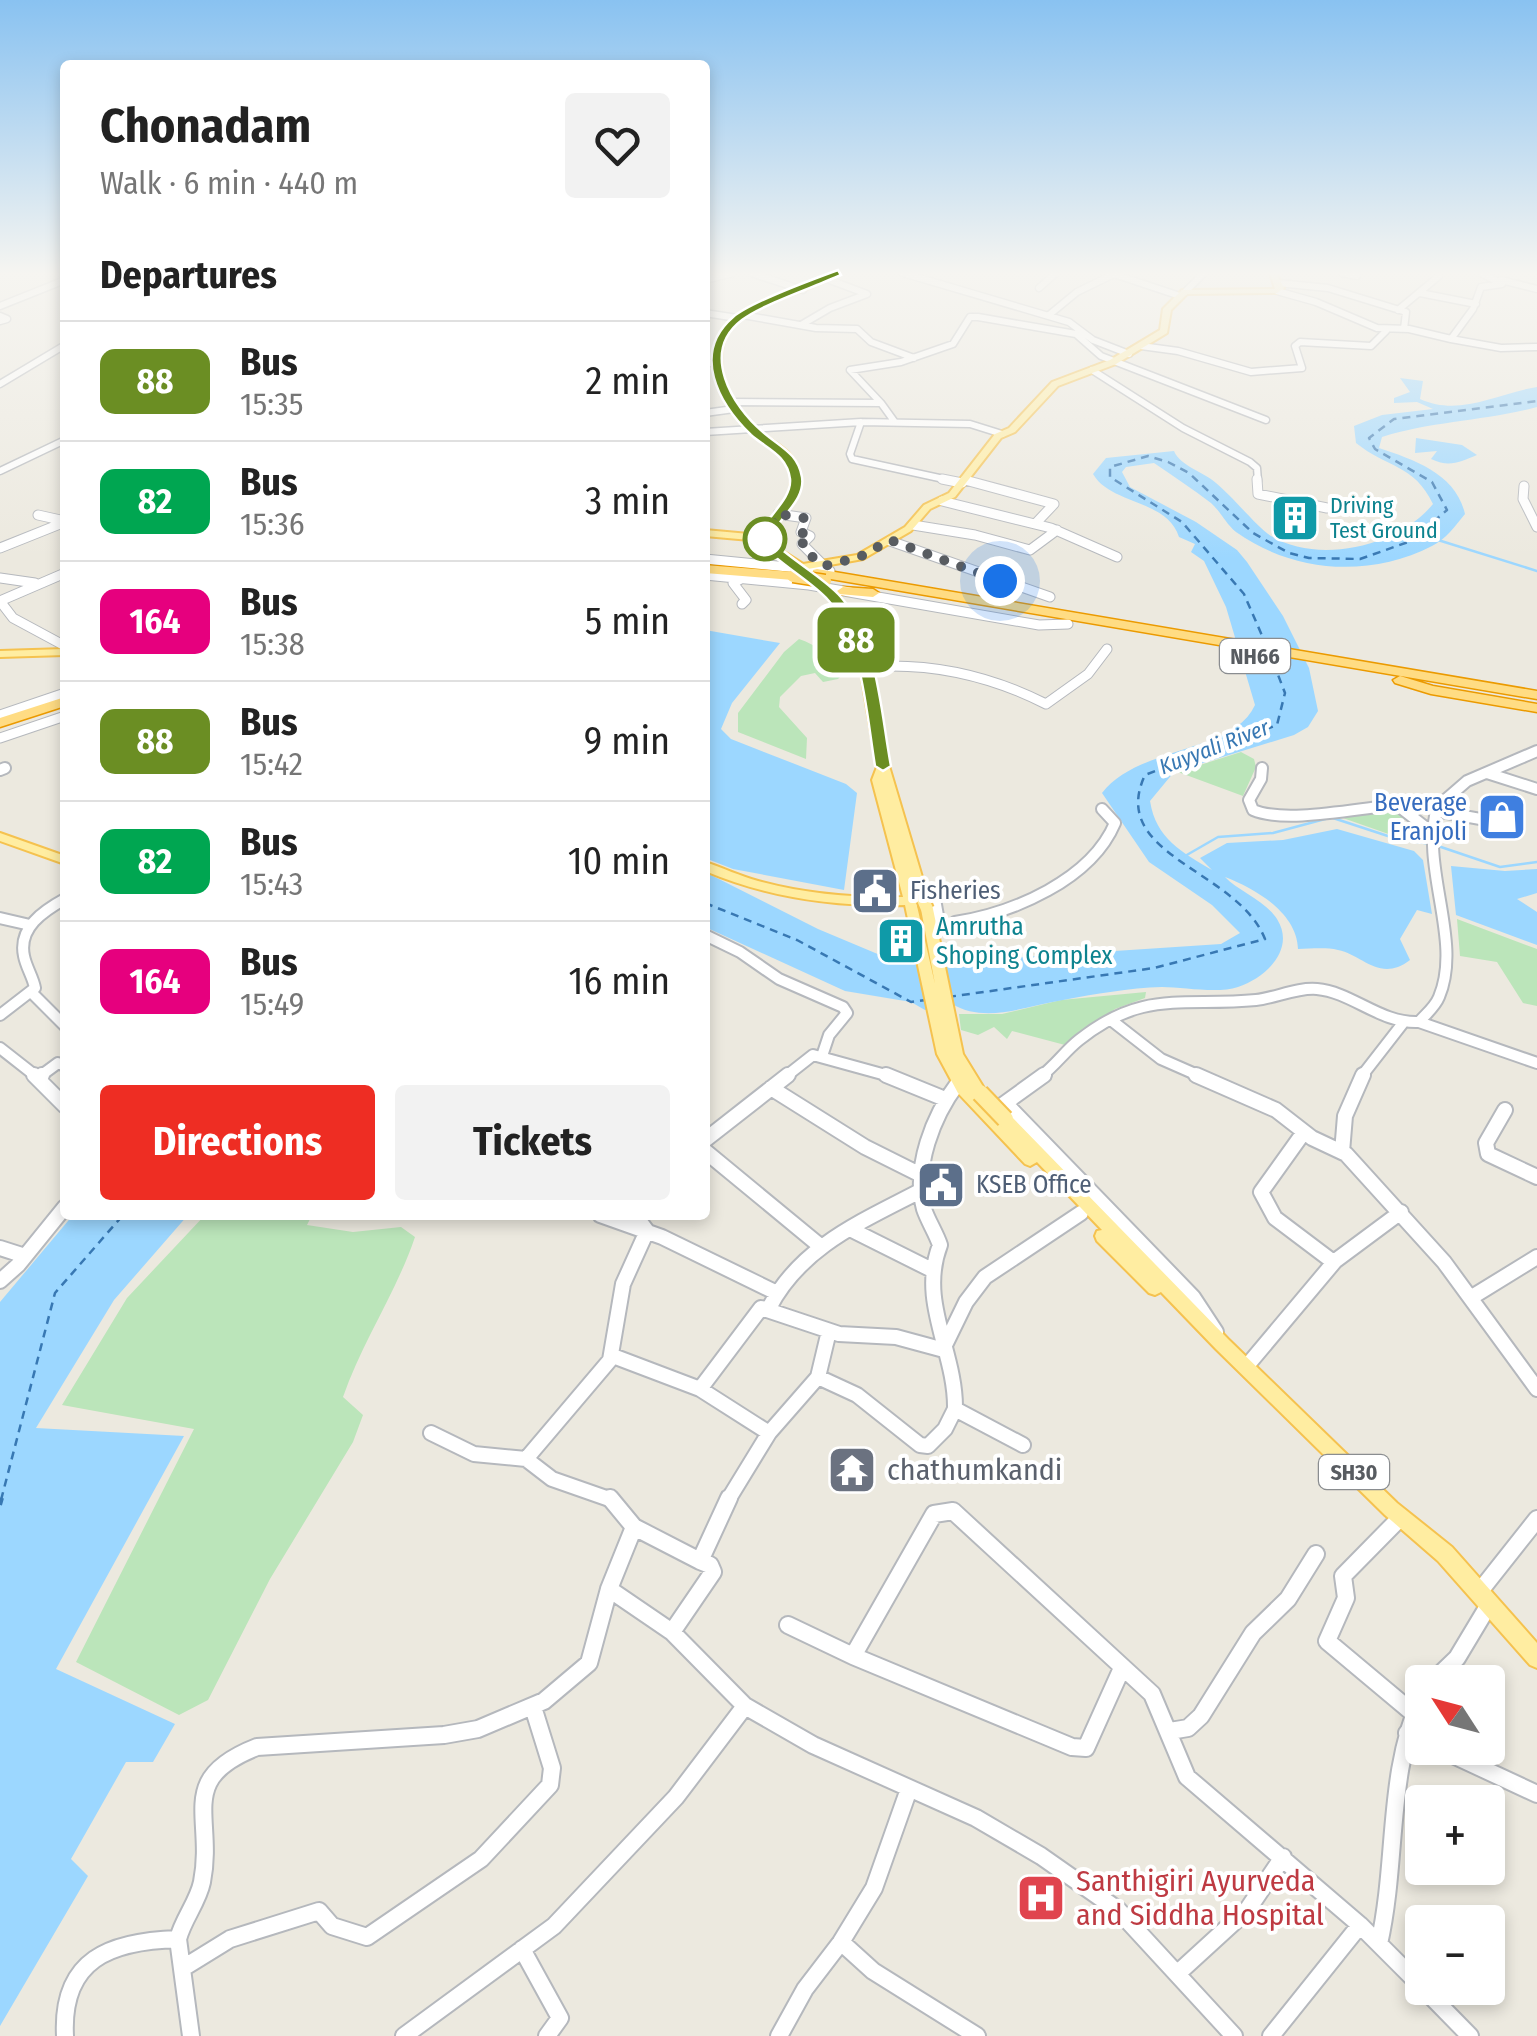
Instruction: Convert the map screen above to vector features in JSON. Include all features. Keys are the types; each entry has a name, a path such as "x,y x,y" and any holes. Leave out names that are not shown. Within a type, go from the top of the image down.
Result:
{"highway":[{"name":"NH66","path":"710,566 794,571 904,594 1064,619"},
{"path":"845,574 879,583"},
{"name":"NH66","path":"822,577 879,583 1064,619 1370,670 1461,676 1537,699"},
{"path":"843,591 904,594"},
{"name":"NH66","path":"1370,670 1430,690 1537,699"},
{"path":"0,719 60,699"},
{"path":"0,734 60,714"}],"main road":[{"path":"713,368 731,405 752,430 780,448 794,470 794,493 764,538"},
{"path":"822,577 913,525 927,506 942,501 964,482 1002,434 1012,430 1055,384 1097,368"},
{"path":"710,533 764,538"},
{"path":"764,538 794,571"},
{"name":"SH30","path":"822,577 848,620 865,667 883,766 878,780 930,927 956,1055 980,1092 1006,1111 1222,1344 1485,1597 1537,1658"},
{"path":"0,654 60,649"},
{"path":"0,837 60,858"},
{"path":"710,868 752,885 869,903 920,902"},
{"name":"SH30","path":"920,902 921,955 944,1054 958,1084 1161,1293 1188,1309"}],"street":[{"path":"0,384 27,368"},
{"path":"861,368 850,370 894,421"},
{"path":"1133,368 1266,420"},
{"path":"1244,368 1258,372 1302,368"},
{"path":"1092,370 1183,428 1250,462 1257,468 1258,494 1327,508"},
{"path":"710,411 731,405 881,404"},
{"path":"710,432 800,423 894,421 970,424 1002,434"},
{"path":"861,422 850,454 852,460 1054,504 1036,523"},
{"path":"0,471 60,442"},
{"path":"1524,486 1523,499 1537,527"},
{"path":"942,501 966,512 1036,523 1102,555 1117,557"},
{"path":"778,514 806,518 800,532 810,536 802,544 803,549 822,577 843,591 1039,625 1064,619"},
{"path":"38,515 60,520"},
{"path":"0,548 60,523"},
{"path":"913,525 975,534 1030,550 1057,530"},
{"path":"890,540 1050,597"},
{"path":"710,568 743,578 822,577"},
{"path":"794,571 845,574 1064,619"},
{"path":"60,574 0,601 13,618 60,646"},
{"path":"742,604 745,598 733,583 743,578"},
{"path":"3,580 37,583"},
{"path":"865,667 890,663 931,667 1011,687 1046,704 1088,674 1107,649"},
{"path":"1420,1022 1439,998 1444,966 1433,850 1436,811 1445,797 1486,773 1537,751"},
{"path":"1262,768 1261,779 1248,800 1253,810 1264,816 1290,819 1315,812 1397,805 1407,808 1433,835"},
{"path":"1486,773 1537,790"},
{"path":"920,902 934,898 940,927 948,929 954,922 972,921 1031,897 1070,876 1110,836 1115,823 1102,808"},
{"path":"1436,811 1508,824"},
{"path":"0,1015 36,984 24,955 30,924 42,911 60,902"},
{"path":"2,921 30,924"},
{"path":"710,937 740,952 778,980 844,1007 847,1013 829,1035 823,1054"},
{"path":"986,1116 1006,1111 1058,1065 1077,1041 1148,1003 1256,1000 1317,989 1403,1023 1420,1022 1537,1062"},
{"path":"31,992 60,1021"},
{"path":"1111,1020 1145,1050 1276,1110 1304,1132 1342,1152 1400,1212 1472,1298 1537,1389"},
{"path":"1342,1152 1340,1136 1350,1096 1384,1043 1403,1023"},
{"path":"0,1048 60,1101"},
{"path":"710,1136 813,1055 823,1054 848,1065 888,1074 945,1098"},
{"path":"38,1078 60,1065"},
{"path":"818,1376 833,1379 920,1445 928,1446 950,1424 956,1409 954,1376 928,1288 930,1269 940,1246 937,1232 926,1216 923,1183 945,1098 958,1084"},
{"path":"772,1088 923,1183"},
{"path":"1505,1110 1486,1143 1488,1154 1537,1177"},
{"path":"1006,1111 1194,1297 1222,1344"},
{"path":"1304,1132 1260,1192 1274,1218 1332,1260"},
{"path":"710,1156 820,1245"},
{"path":"769,1308 775,1292 820,1245 852,1230 923,1183"},
{"path":"1246,1367 1332,1260 1369,1229 1400,1212"},
{"path":"0,1281 24,1262 60,1213"},
{"path":"945,1346 966,1302 985,1278 1082,1213"},
{"path":"614,1220 775,1292"},
{"path":"639,1220 647,1232"},
{"path":"852,1230 930,1269"},
{"path":"526,1458 613,1356 620,1332 623,1284 647,1232"},
{"path":"0,1248 25,1256"},
{"path":"1472,1298 1537,1257"},
{"path":"700,1389 762,1308 828,1331 945,1346"},
{"path":"700,1560 737,1480 769,1434 818,1376 828,1331"},
{"path":"613,1356 700,1389 769,1434"},
{"path":"956,1409 974,1415 1023,1445"},
{"path":"431,1433 474,1454 526,1458 552,1478 609,1497 634,1527 710,1565 713,1572 672,1632"},
{"path":"853,1656 934,1514 953,1511 1152,1694 1188,1776 1360,1925 1405,1969"},
{"path":"1401,1517 1350,1565 1344,1576 1346,1598 1342,1612 1327,1641 1405,1706"},
{"path":"1450,1665 1457,1658 1485,1597 1537,1519"},
{"path":"192,2036 178,1939 203,1880 204,1787 226,1758 258,1746 444,1735 478,1729 533,1706 589,1663 634,1527"},
{"path":"1170,1731 1188,1728 1201,1716 1264,1618 1280,1601 1288,1599 1316,1554"},
{"path":"610,1590 672,1632 745,1706 814,1745 976,1818 1118,1910 1234,2036"},
{"path":"788,1625 1072,1747 1086,1748 1122,1668"},
{"path":"182,1968 203,1951 242,1934 318,1911 332,1926 367,1936 481,1859 550,1785 552,1768 533,1706"},
{"path":"404,2036 554,1926 676,1797 745,1706"},
{"path":"1379,1944 1390,1892 1395,1778 1405,1756"},
{"path":"1475,1765 1537,1794"},
{"path":"779,2036 805,1988 869,1906 886,1866 909,1789"},
{"path":"1178,1973 1248,1909 1283,1857"},
{"path":"1271,2036 1360,1925"},
{"path":"65,2036 61,2013 78,1968 93,1958 148,1938 178,1939"},
{"path":"842,1942 873,1972 976,2036"},
{"path":"522,1949 560,2018 547,2036"},
{"path":"1440,2005 1470,2036"}],"green space":[{"path":"799,639 846,664 846,671 838,679 823,682 815,673 801,676 780,697 779,707 807,738 806,759 738,732 738,713 784,652"},
{"path":"1241,752 1254,759 1256,767 1243,796 1178,772"},
{"path":"1412,809 1429,832 1422,844 1410,819 1399,820 1410,832 1397,837 1340,817"},
{"path":"1457,919 1537,949 1537,1006 1523,1003 1497,962 1460,956"},
{"path":"1146,992 1145,998 1115,1009 1065,1045 1012,1031 1007,1039 994,1027 978,1035 961,1030 959,1014 1002,1014 1061,1000"},
{"path":"200,1220 310,1220 307,1225 353,1232 401,1227 415,1237 343,1397 363,1415 353,1442 270,1579 208,1700 179,1715 76,1662 194,1429 62,1405 127,1298"}],"water":[{"name":"Kuyyali River","path":"1400,378 1423,381 1420,399 1449,406 1537,387 1537,407 1382,437 1379,448 1432,470 1453,488 1465,514 1432,546 1383,563 1332,566 1282,556 1236,532 1211,503 1154,463 1126,467 1122,472 1130,487 1196,522 1237,550 1247,562 1283,616 1309,668 1318,711 1308,727 1294,735 1174,772 1150,801 1158,825 1181,850 1212,870 1200,858 1227,843 1283,840 1337,829 1414,851 1423,860 1432,914 1417,910 1400,939 1410,960 1390,969 1372,966 1338,950 1298,949 1291,924 1273,904 1225,877 1266,907 1282,930 1280,951 1259,977 1220,990 1125,990 1006,1012 978,1013 952,1004 925,1010 911,1002 845,991 710,929 710,875 818,929 880,955 978,960 1221,944 1240,933 1212,905 1149,862 1102,793 1118,777 1138,766 1227,733 1244,721 1255,705 1226,607 1204,561 1191,552 1195,544 1179,537 1163,515 1112,492 1093,474 1106,458 1174,451 1181,461 1216,483 1271,536 1312,549 1357,547 1400,531 1433,504 1417,481 1356,443 1354,426 1382,415 1433,409 1417,402 1394,403 1394,398 1410,392"},
{"path":"1416,438 1462,445 1477,455 1454,463 1438,462 1431,459 1437,451 1415,453"},
{"path":"710,631 780,643 732,703 721,729 731,739 846,784 857,793 844,890 733,869 710,860"},
{"path":"1451,866 1505,871 1537,869 1537,893 1517,899 1537,912 1537,945 1456,915"},
{"path":"69,1220 184,1220 114,1300 36,1428 184,1436 56,1669 175,1724 153,1762 126,1762 71,1859 88,1876 0,2026 0,1302"}],"waterway":[{"path":"1438,540 1537,571"},
{"path":"1333,818 1397,839 1431,844"},
{"path":"1185,856 1218,837 1273,833 1325,819"},
{"path":"1438,846 1500,867 1537,862"}],"ferry route":[{"path":"1267,647 1244,594 1182,522 1110,477 1110,467 1148,456 1168,462 1189,473 1253,533 1289,553 1309,558 1360,559 1411,541 1447,510 1432,482 1375,449 1369,438 1394,419 1537,401"},
{"path":"948,997 1154,968 1265,939 1250,915 1229,895 1159,844 1144,825 1138,802 1145,775 1277,725 1285,693 1270,654"},
{"path":"710,905 797,940 911,1002 926,1000"},
{"path":"1,1500 55,1293 119,1220"},
{"path":"0,1505 2,1498"}],"bus line":[{"name":"88","path":"716,368 728,402 757,434 789,457 796,480 794,493 768,526 764,538 770,548 801,566 837,600 848,620 865,667 883,766"}],"place":[{"name":"Driving Test Ground","path":"1295,518"},
{"name":"Beverage Eranjoli","path":"1502,817"},
{"name":"Fisheries","path":"875,891"},
{"name":"Amrutha Shoping Complex","path":"901,941"},
{"name":"KSEB Office","path":"941,1185"},
{"name":"chathumkandi","path":"852,1470"},
{"name":"Santhigiri Ayurveda and Siddha Hospital","path":"1041,1898"}],"route":[{"path":"765,539 778,514 804,518 807,519 800,532 810,536 802,544 803,549 824,566 860,557 890,540 1000,581"}]}
